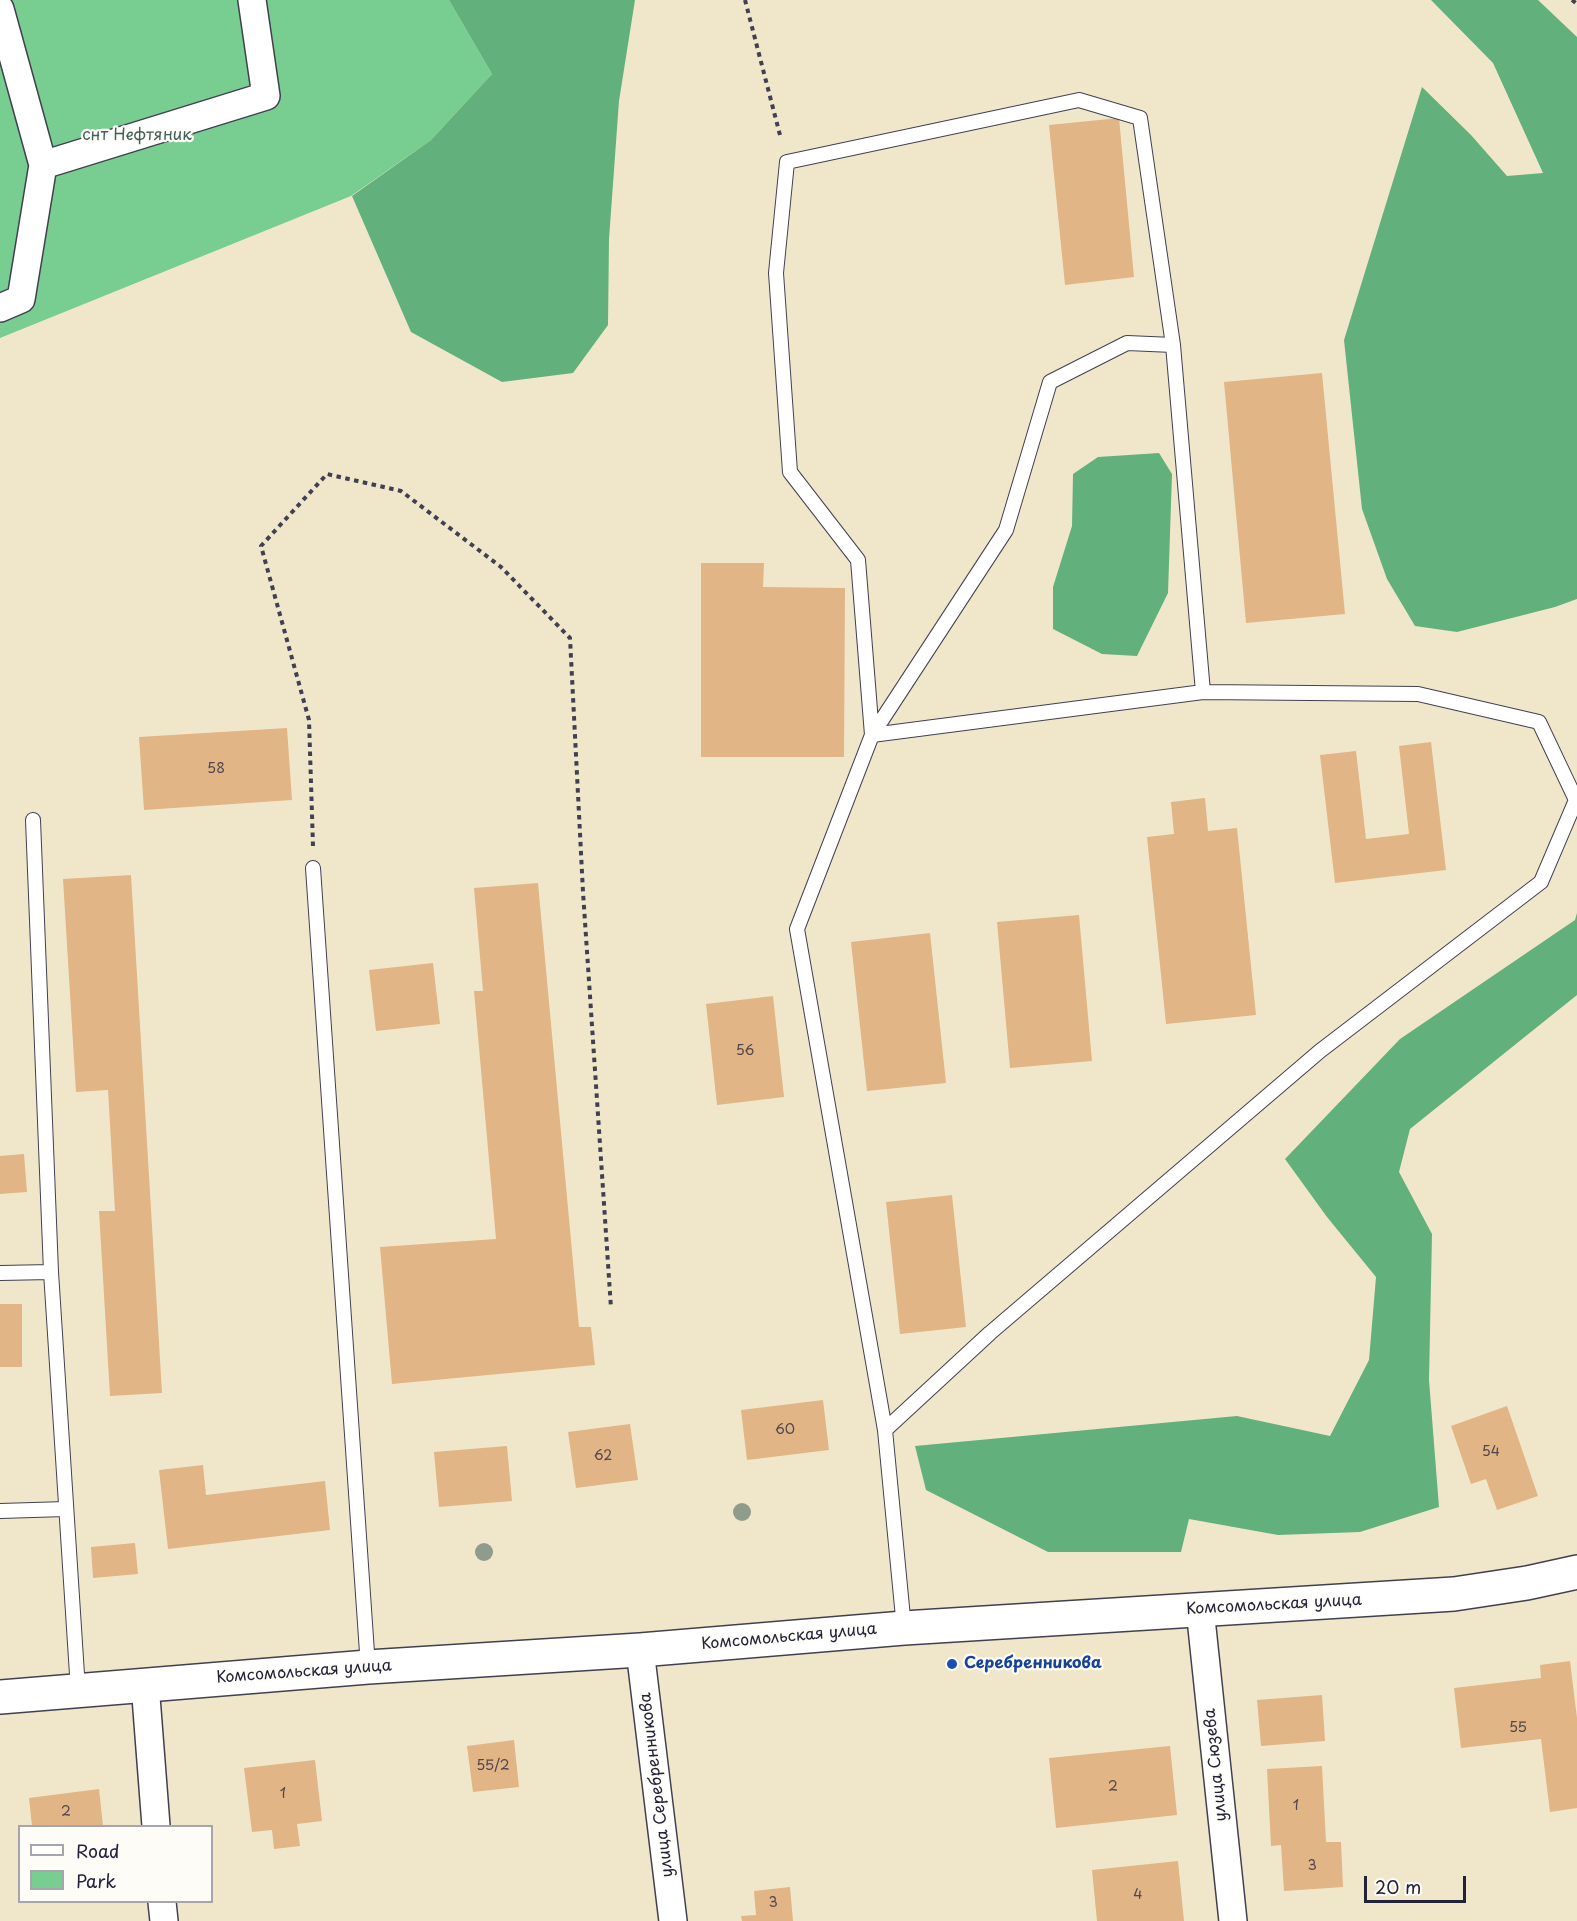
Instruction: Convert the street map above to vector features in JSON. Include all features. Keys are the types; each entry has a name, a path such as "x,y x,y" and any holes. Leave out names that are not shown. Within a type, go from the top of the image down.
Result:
{"main road":[{"name":"Комсомольская улица","path":"0,1698 145,1684 640,1650 904,1628 1454,1594 1527,1583 1577,1572"}],"street":[{"path":"43,165 266,96 252,0"},
{"path":"0,9 43,165 21,299 0,308"},
{"name":"улица Сюзева","path":"1200,1609 1233,1921"},
{"name":"улица Серебренникова","path":"640,1650 673,1921"},
{"path":"145,1684 156,1825"},
{"path":"162,1903 164,1921"}],"lane":[{"path":"872,735 858,560 790,472 776,273 787,162 1079,100 1140,118 1173,345 1203,692"},
{"path":"904,1628 885,1430 797,929 872,735 1006,530 1050,382 1126,343 1173,345"},
{"path":"872,735 1203,692 1418,694 1539,723 1576,800 1540,882 1320,1051 990,1333 885,1430"},
{"path":"33,820 51,1272 78,1690"},
{"path":"313,868 368,1667"},
{"path":"0,1273 51,1272"},
{"path":"0,1511 66,1509"}],"path":[{"path":"746,0 787,162"},
{"path":"1572,0 1577,4"},
{"path":"313,868 309,720 261,546 327,474 401,491 501,567 570,638 583,892 611,1308"}],"green space":[{"name":"снт Нефтяник","path":"0,0 449,0 492,74 431,140 351,196 0,338"},
{"path":"449,0 635,0 619,101 609,239 608,325 573,373 502,382 411,332 352,196 431,140 492,74"},
{"path":"1431,0 1538,0 1577,37 1577,599 1555,607 1457,632 1415,626 1387,579 1362,509 1344,340 1422,87 1471,135 1507,176 1543,173 1493,63"},
{"path":"1159,453 1172,474 1168,593 1137,656 1102,654 1053,629 1053,587 1072,526 1073,474 1098,457"},
{"path":"1577,913 1577,995 1410,1129 1399,1172 1432,1234 1429,1380 1439,1507 1360,1532 1278,1535 1189,1519 1181,1552 1048,1552 926,1490 915,1446 1237,1416 1330,1436 1369,1360 1376,1277 1327,1217 1285,1159 1400,1039 1575,920"}],"building":[{"path":"1119,118 1134,277 1065,285 1049,125"},
{"path":"1322,373 1345,614 1246,623 1224,382"},
{"path":"701,563 764,563 763,587 845,588 844,757 701,757"},
{"path":"287,728 292,800 144,810 139,737"},
{"path":"1431,742 1446,870 1335,883 1320,755 1356,751 1366,839 1409,834 1399,746"},
{"path":"1205,798 1208,831 1237,828 1256,1015 1166,1024 1147,837 1174,834 1171,802"},
{"path":"131,875 162,1393 110,1396 99,1211 115,1211 108,1090 76,1092 63,879"},
{"path":"538,883 579,1327 591,1327 595,1365 392,1384 380,1247 496,1239 474,991 483,991 474,888"},
{"path":"1079,915 1092,1061 1010,1068 997,922"},
{"path":"930,933 946,1083 867,1091 851,942"},
{"path":"433,963 440,1024 376,1031 369,970"},
{"path":"773,996 784,1097 717,1105 706,1004"},
{"path":"24,1154 27,1192 0,1194 0,1156"},
{"path":"952,1195 966,1327 900,1334 886,1202"},
{"path":"0,1304 22,1304 22,1367 0,1367"},
{"path":"823,1400 829,1450 747,1460 741,1410"},
{"path":"1507,1406 1538,1496 1497,1510 1486,1479 1471,1484 1451,1426"},
{"path":"630,1424 638,1480 576,1488 568,1432"},
{"path":"507,1446 512,1501 439,1507 434,1452"},
{"path":"203,1465 206,1495 325,1481 330,1530 168,1549 159,1470"},
{"path":"135,1543 138,1574 93,1578 91,1547"},
{"path":"1570,1661 1577,1718 1577,1808 1550,1812 1541,1739 1461,1748 1454,1688 1541,1678 1540,1665"},
{"path":"1322,1695 1325,1741 1261,1746 1257,1700"},
{"path":"514,1740 519,1787 473,1792 467,1746"},
{"path":"1170,1746 1177,1815 1056,1828 1049,1758"},
{"path":"315,1760 322,1821 297,1824 300,1846 274,1849 272,1830 252,1832 244,1768"},
{"path":"1322,1766 1326,1842 1341,1842 1343,1887 1284,1891 1281,1845 1271,1846 1267,1769"},
{"path":"99,1789 103,1825 32,1825 29,1798"},
{"path":"1178,1861 1184,1921 1097,1921 1092,1870"},
{"path":"790,1887 793,1921 742,1921 741,1916 756,1915 754,1891"}],"place":[{"name":"Серебренникова","path":"952,1664"}]}
